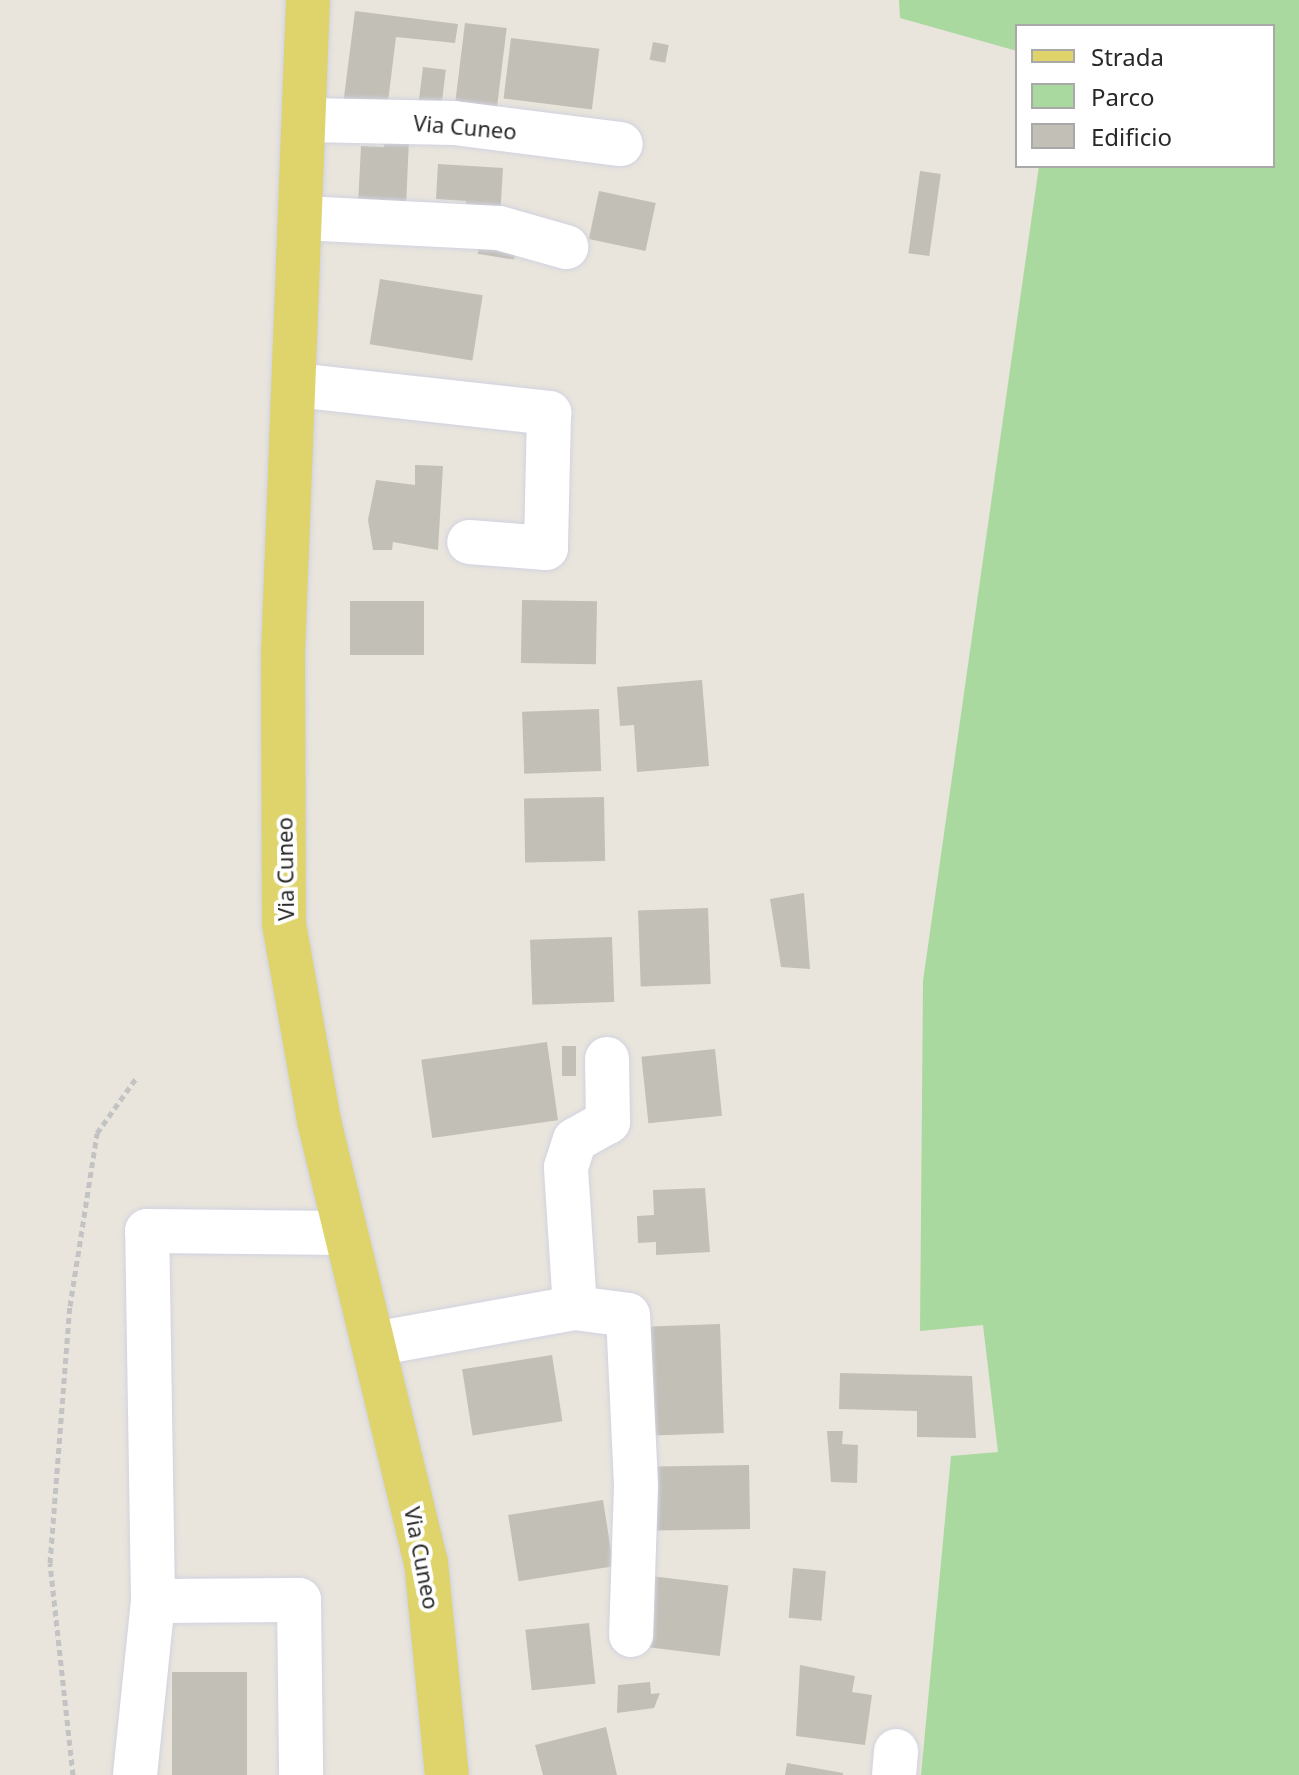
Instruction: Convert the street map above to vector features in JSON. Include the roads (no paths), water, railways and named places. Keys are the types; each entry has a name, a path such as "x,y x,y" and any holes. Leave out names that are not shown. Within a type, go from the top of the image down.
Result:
{"main road":[{"name":"Via Cuneo","path":"308,0 307,120 283,653 284,924 346,1233 426,1562 447,1775"}],"street":[{"name":"Via Cuneo","path":"307,120 454,123 621,144"},
{"path":"303,218 499,228 566,247"},
{"path":"296,385 549,413 546,548 469,542"},
{"path":"575,1308 566,1167 575,1140 608,1122 607,1059"},
{"path":"135,1775 153,1601 147,1231 346,1233"},
{"path":"374,1344 575,1308 628,1315 636,1487 631,1635"},
{"path":"153,1601 299,1600 301,1775"}]}
